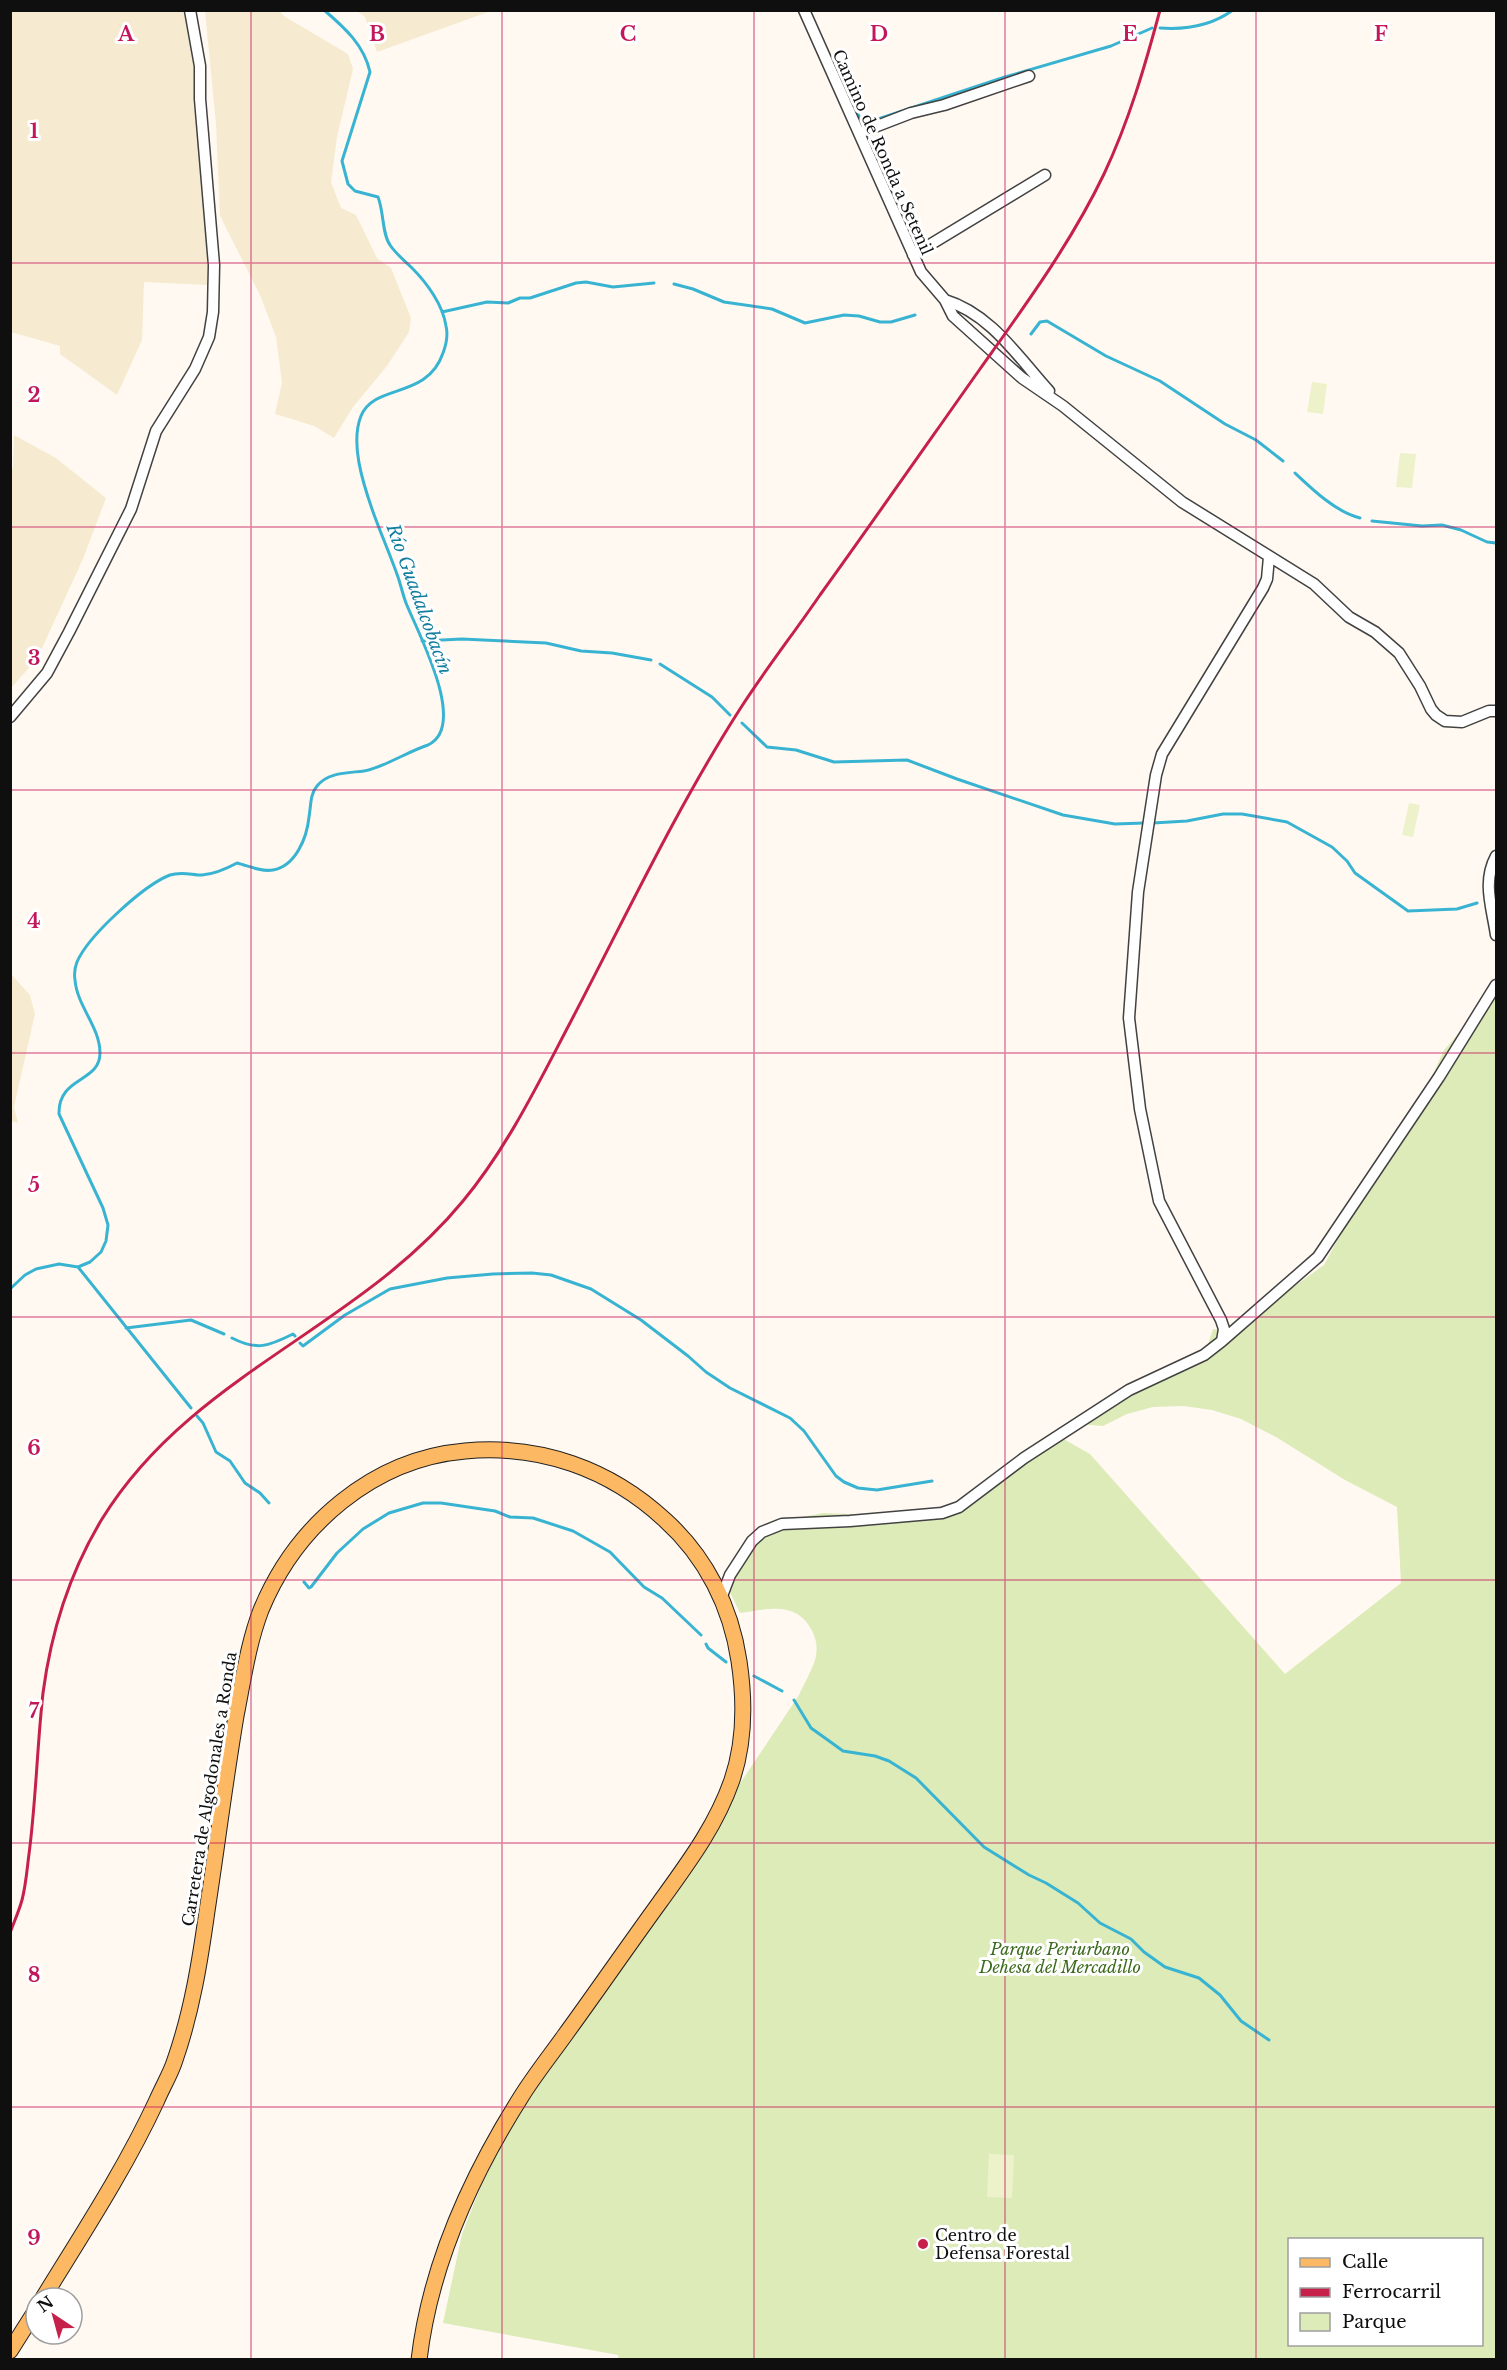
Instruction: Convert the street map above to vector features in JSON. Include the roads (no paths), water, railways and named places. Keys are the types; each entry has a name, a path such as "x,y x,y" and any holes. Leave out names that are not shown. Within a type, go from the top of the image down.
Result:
{"main road":[{"name":"Carretera de Algodonales a Ronda","path":"50,2286 120,2174 175,2062 197,1980 233,1735 249,1648 260,1612 273,1585 292,1554 312,1529 336,1505 359,1487 409,1463 437,1455 497,1449 523,1451 578,1464 606,1477 648,1504 680,1533 722,1596 736,1635 742,1682 742,1732 733,1776 707,1835 522,2096 475,2176 447,2245 424,2319 419,2360"},
{"path":"10,2351 24,2329"}],"street":[{"path":"10,717 47,674 69,632 131,508 156,431 194,372 209,337 213,312 214,265 201,110 200,66 190,10"},
{"name":"Camino de Ronda a Setenil","path":"804,10 921,272 945,300 953,316 1022,378 1063,406 1182,502 1314,584 1349,617 1375,632 1400,653 1436,715 1445,720 1462,722 1489,711 1497,711"},
{"path":"859,133 911,113 944,105 1029,76"},
{"path":"913,255 1045,175"},
{"name":"Camino de Ronda a Setenil","path":"945,300 956,303 1000,333 1063,406"},
{"path":"1222,1341 1224,1329 1221,1320 1159,1201 1140,1109 1129,1018 1138,892 1156,775 1162,754 1263,588 1267,579 1269,557"},
{"path":"1497,856 1490,868 1488,882 1497,935"},
{"path":"722,1596 730,1575 752,1541 762,1532 782,1524 942,1513 959,1507 1024,1458 1129,1390 1204,1355 1222,1341 1318,1257 1439,1077 1497,985"}],"waterway":[{"name":"Río Guadalcobacín","path":"10,1289 25,1275 36,1269 59,1264 78,1267 90,1262 101,1252 106,1241 108,1225 103,1208 59,1114 60,1102 65,1093 93,1070 98,1063 100,1053 96,1034 80,999 75,980 77,962 83,951 118,912 146,889 170,875 207,874 237,863 273,870 288,863 303,842 313,793 322,781 339,774 371,770 428,745 439,735 443,719 442,699 429,655 406,603 365,487 359,463 357,438 361,416 368,406 377,399 413,385 435,368 444,350 447,329 442,310 434,295 387,240 378,197 355,191 348,184 342,161 370,72 358,45 346,30 324,10"},
{"path":"1160,28 1198,26 1216,20 1233,10"},
{"path":"841,81 861,120 866,123 1005,77 1111,46 1152,28"},
{"path":"442,312 487,302 508,303 576,283 586,282 613,287 654,283"},
{"path":"674,284 724,302 772,309 805,323 844,315 891,322 915,315"},
{"path":"1031,334 1040,322 1047,321 1106,356 1160,381 1225,424 1256,440 1283,461"},
{"path":"1295,473 1334,506 1360,518"},
{"path":"1372,521 1422,526 1442,525 1461,530 1487,542 1496,543"},
{"path":"422,641 462,639 546,643 581,651 612,653 651,660"},
{"path":"660,664 712,697 730,715"},
{"path":"742,723 767,747 796,750 834,762 907,760 1063,815 1115,824 1144,823"},
{"path":"1153,823 1187,821 1223,814 1242,814 1287,822 1332,847 1347,861 1355,873 1408,911 1457,909 1477,903"},
{"path":"78,1267 191,1408"},
{"path":"300,1343 303,1346 345,1315 390,1289 447,1278 493,1274 551,1275 591,1289 641,1320 706,1372 730,1388 790,1418 804,1431 836,1476 844,1482 858,1488 877,1490 932,1481"},
{"path":"126,1328 191,1320 224,1334"},
{"path":"232,1338 256,1346 277,1342 293,1334 295,1336"},
{"path":"197,1416 203,1423 216,1452 230,1461 245,1483 260,1493 269,1503"},
{"path":"304,1582 309,1588 311,1587 337,1553 363,1529 389,1513 423,1503 441,1503 495,1511 510,1517 533,1518 573,1531 610,1552 644,1587 662,1598 701,1635"},
{"path":"706,1644 726,1662"},
{"path":"754,1676 782,1691"},
{"path":"794,1700 811,1728 843,1751 875,1756 889,1761 916,1778 984,1847 1078,1903 1100,1923 1131,1939 1165,1967 1199,1978 1220,1995 1241,2021 1269,2040"}],"railway":[{"path":"10,1933 21,1904 25,1883 43,1693 51,1648 71,1581 102,1519 139,1469 181,1426 227,1389 374,1285 421,1246 479,1181 534,1092 694,785 740,709 1013,322 1077,225 1104,174 1129,114 1160,10"}],"place":[{"name":"Centro de Defensa Forestal","path":"923,2244"}],"park label":[{"name":"Parque Periurbano Dehesa del Mercadillo","path":"1060,1958"}]}
